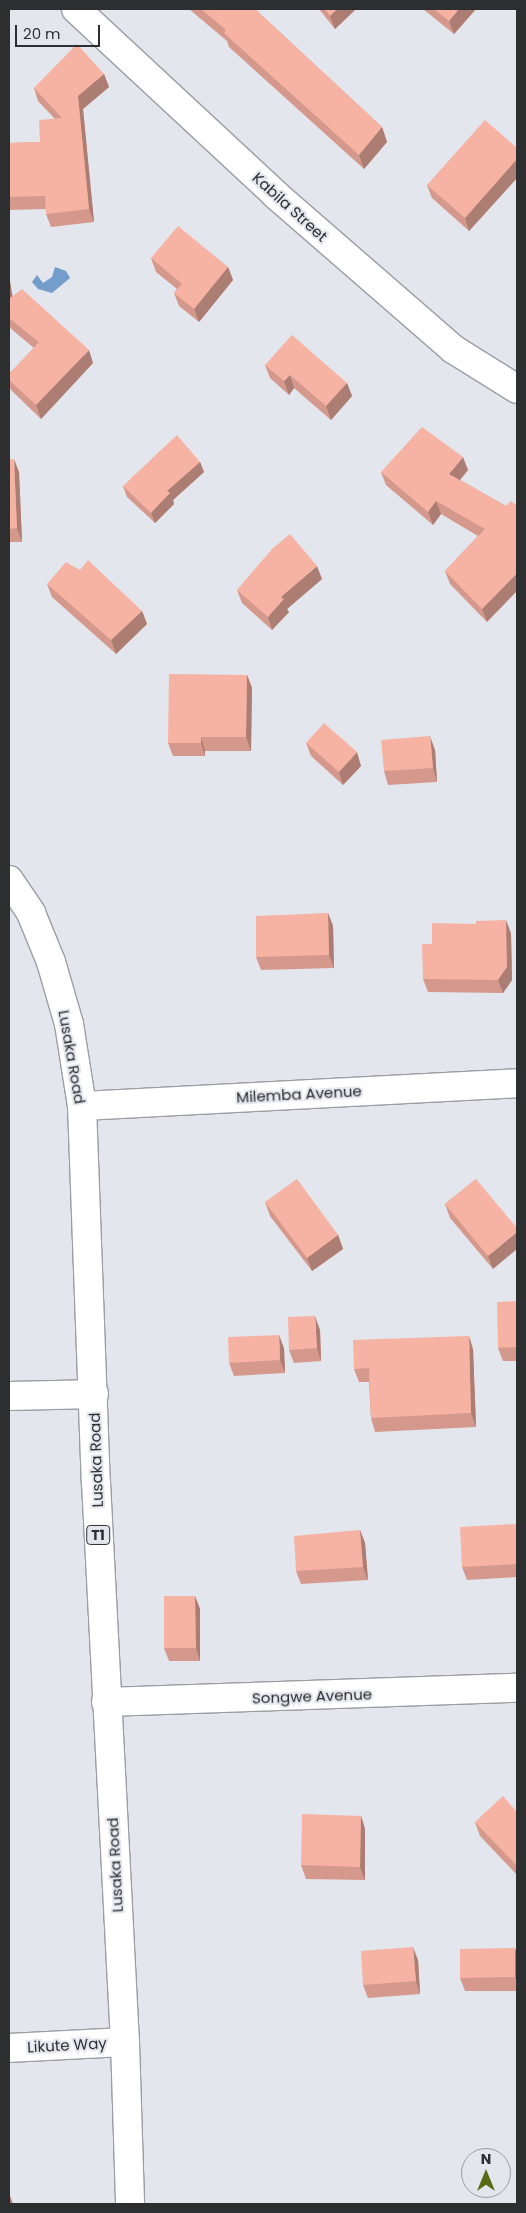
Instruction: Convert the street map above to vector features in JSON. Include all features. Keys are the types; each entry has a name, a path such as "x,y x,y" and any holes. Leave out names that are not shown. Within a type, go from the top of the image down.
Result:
{"main road":[{"name":"Kabila Street","path":"76,9 276,195 453,349 517,389"},
{"name":"Lusaka Road","path":"9,880 31,913 51,962 69,1024 82,1106 106,1702 125,2042 130,2204"},
{"name":"Milemba Avenue","path":"82,1106 517,1083"},
{"path":"9,1396 94,1394"},
{"name":"Songwe Avenue","path":"106,1702 517,1688"},
{"name":"Likute Way","path":"9,2048 125,2042"}],"water":[{"path":"55,267 66,271 70,278 52,293 38,289 32,282 37,275 43,283 52,277"}],"building":[{"path":"201,9 255,9 382,127 359,155 224,33 226,30"},
{"path":"325,9 337,9 330,16"},
{"path":"434,9 459,9 449,21"},
{"path":"77,44 104,74 78,96 89,209 46,214 45,196 9,197 9,143 40,142 39,120 62,118 34,88"},
{"path":"485,120 517,148 517,159 465,218 427,185"},
{"path":"178,226 228,267 194,309 174,293 182,284 151,258"},
{"path":"22,289 89,350 36,405 9,380 9,374 39,342 9,318 9,291 10,298"},
{"path":"292,335 347,383 326,406 290,375 284,381 265,365"},
{"path":"422,427 463,457 449,474 506,506 511,501 517,506 517,573 482,609 445,571 485,529 436,501 428,512 381,472"},
{"path":"177,435 200,462 167,491 170,493 151,513 123,486"},
{"path":"9,459 14,459 17,528 9,529"},
{"path":"290,534 317,566 281,597 284,599 268,617 237,590 272,549"},
{"path":"88,560 142,611 111,640 47,584 66,562 80,570"},
{"path":"169,674 247,675 246,737 201,737 201,743 168,743"},
{"path":"324,723 357,752 339,772 306,743"},
{"path":"430,736 433,768 384,771 381,740"},
{"path":"328,913 329,955 256,957 256,916"},
{"path":"506,920 507,967 498,980 423,979 422,944 432,944 432,923 476,924 476,921"},
{"path":"297,1179 338,1235 307,1258 265,1202"},
{"path":"476,1179 517,1228 517,1232 488,1256 445,1204"},
{"path":"517,1301 517,1347 498,1348 497,1302"},
{"path":"315,1316 317,1348 289,1350 288,1317"},
{"path":"279,1335 280,1360 229,1363 228,1337"},
{"path":"469,1336 471,1413 371,1418 369,1368 354,1369 353,1340"},
{"path":"517,1524 517,1564 462,1567 460,1527"},
{"path":"360,1530 363,1567 296,1571 294,1536"},
{"path":"164,1596 195,1596 196,1648 164,1648"},
{"path":"503,1796 517,1812 517,1866 475,1822"},
{"path":"302,1814 361,1816 360,1867 301,1865"},
{"path":"413,1947 416,1981 363,1985 361,1951"},
{"path":"515,1948 515,1977 460,1978 460,1949"}]}
